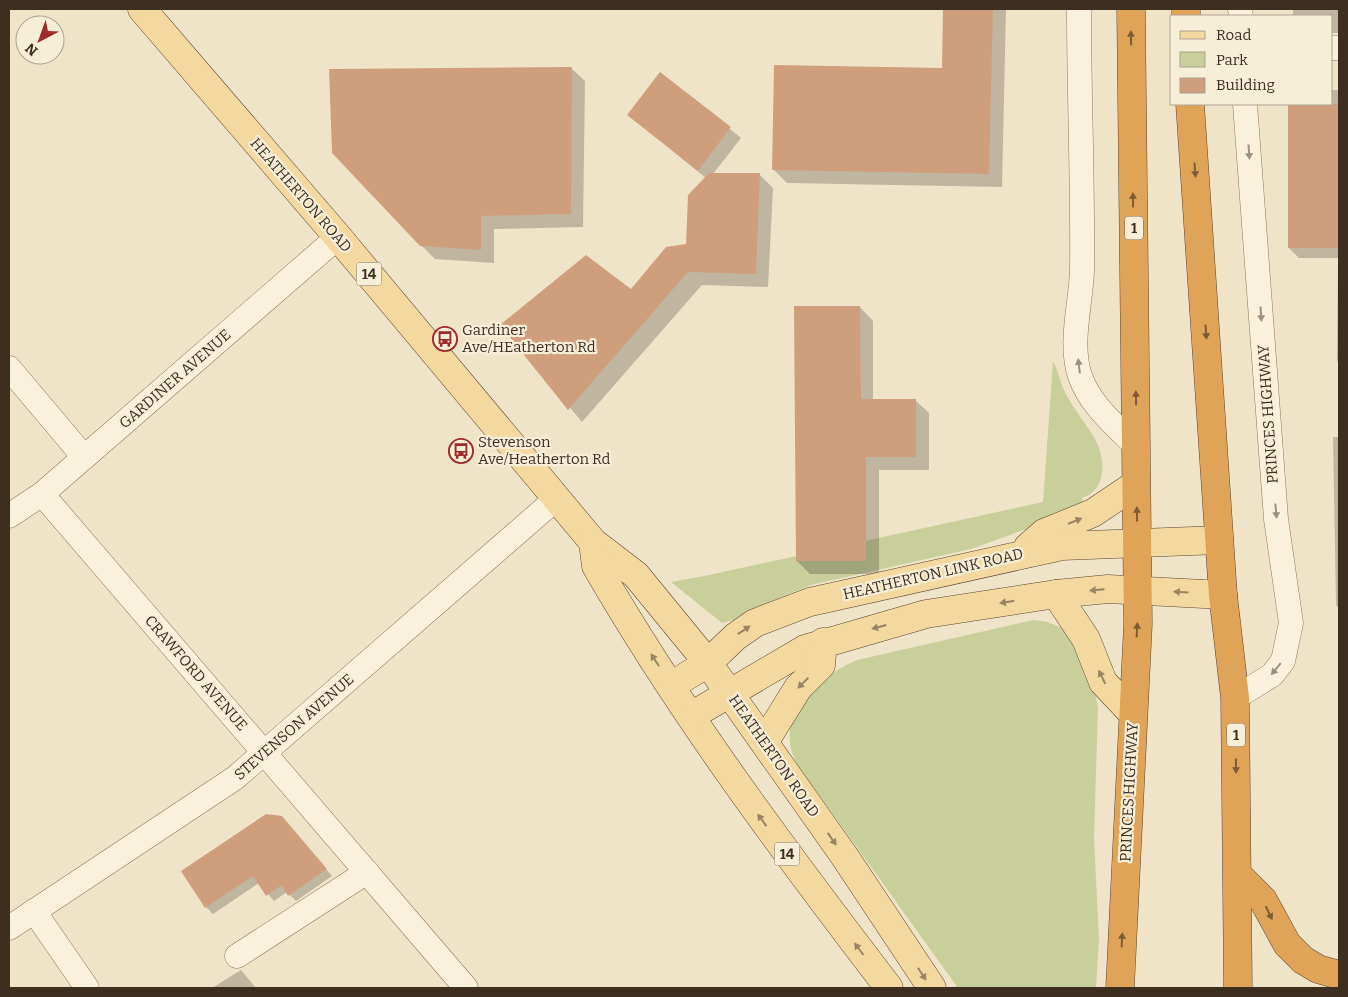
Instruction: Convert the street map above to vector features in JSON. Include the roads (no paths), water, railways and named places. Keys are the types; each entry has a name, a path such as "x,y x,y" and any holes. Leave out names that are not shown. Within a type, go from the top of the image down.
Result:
{"highway":[{"name":"PRINCES HIGHWAY","path":"1120,988 1138,589 1131,9"},
{"name":"1","path":"1190,105 1223,595 1235,698 1238,988"},
{"path":"1238,876 1262,900 1287,944 1303,960 1318,969 1339,975"},
{"path":"1334,988 1339,984"}],"main road":[{"name":"HEATHERTON ROAD","path":"142,9 338,238 593,542 636,575 708,663 765,741 932,988"},
{"path":"1019,554 1044,533 1093,513 1136,484"},
{"name":"HEATHERTON LINK ROAD","path":"672,686 708,663 735,637 755,623 810,602 918,579 1019,554 1062,546 1219,540"},
{"name":"14","path":"593,542 596,566 691,716 750,803 889,988"},
{"path":"691,716 783,660 823,642 926,614 1056,594 1108,589 1138,589 1223,595"},
{"path":"1056,594 1086,639 1103,682 1133,714"},
{"path":"765,741 798,688 821,666 823,642"}],"street":[{"path":"1079,9 1082,270 1076,346 1080,374 1087,392 1101,411 1136,446"},
{"name":"PRINCES HIGHWAY","path":"1235,698 1272,676 1283,660 1291,623 1276,519 1245,105"},
{"name":"GARDINER AVENUE","path":"9,516 42,494 338,238"},
{"path":"9,368 84,457"},
{"name":"CRAWFORD AVENUE","path":"42,494 466,988"},
{"name":"STEVENSON AVENUE","path":"9,928 235,778 558,498"},
{"path":"237,956 367,872"},
{"path":"34,911 87,988"}],"place":[{"name":"Gardiner Ave/HEatherton Rd","path":"445,339"},
{"name":"Stevenson Ave/Heatherton Rd","path":"461,451"}]}
